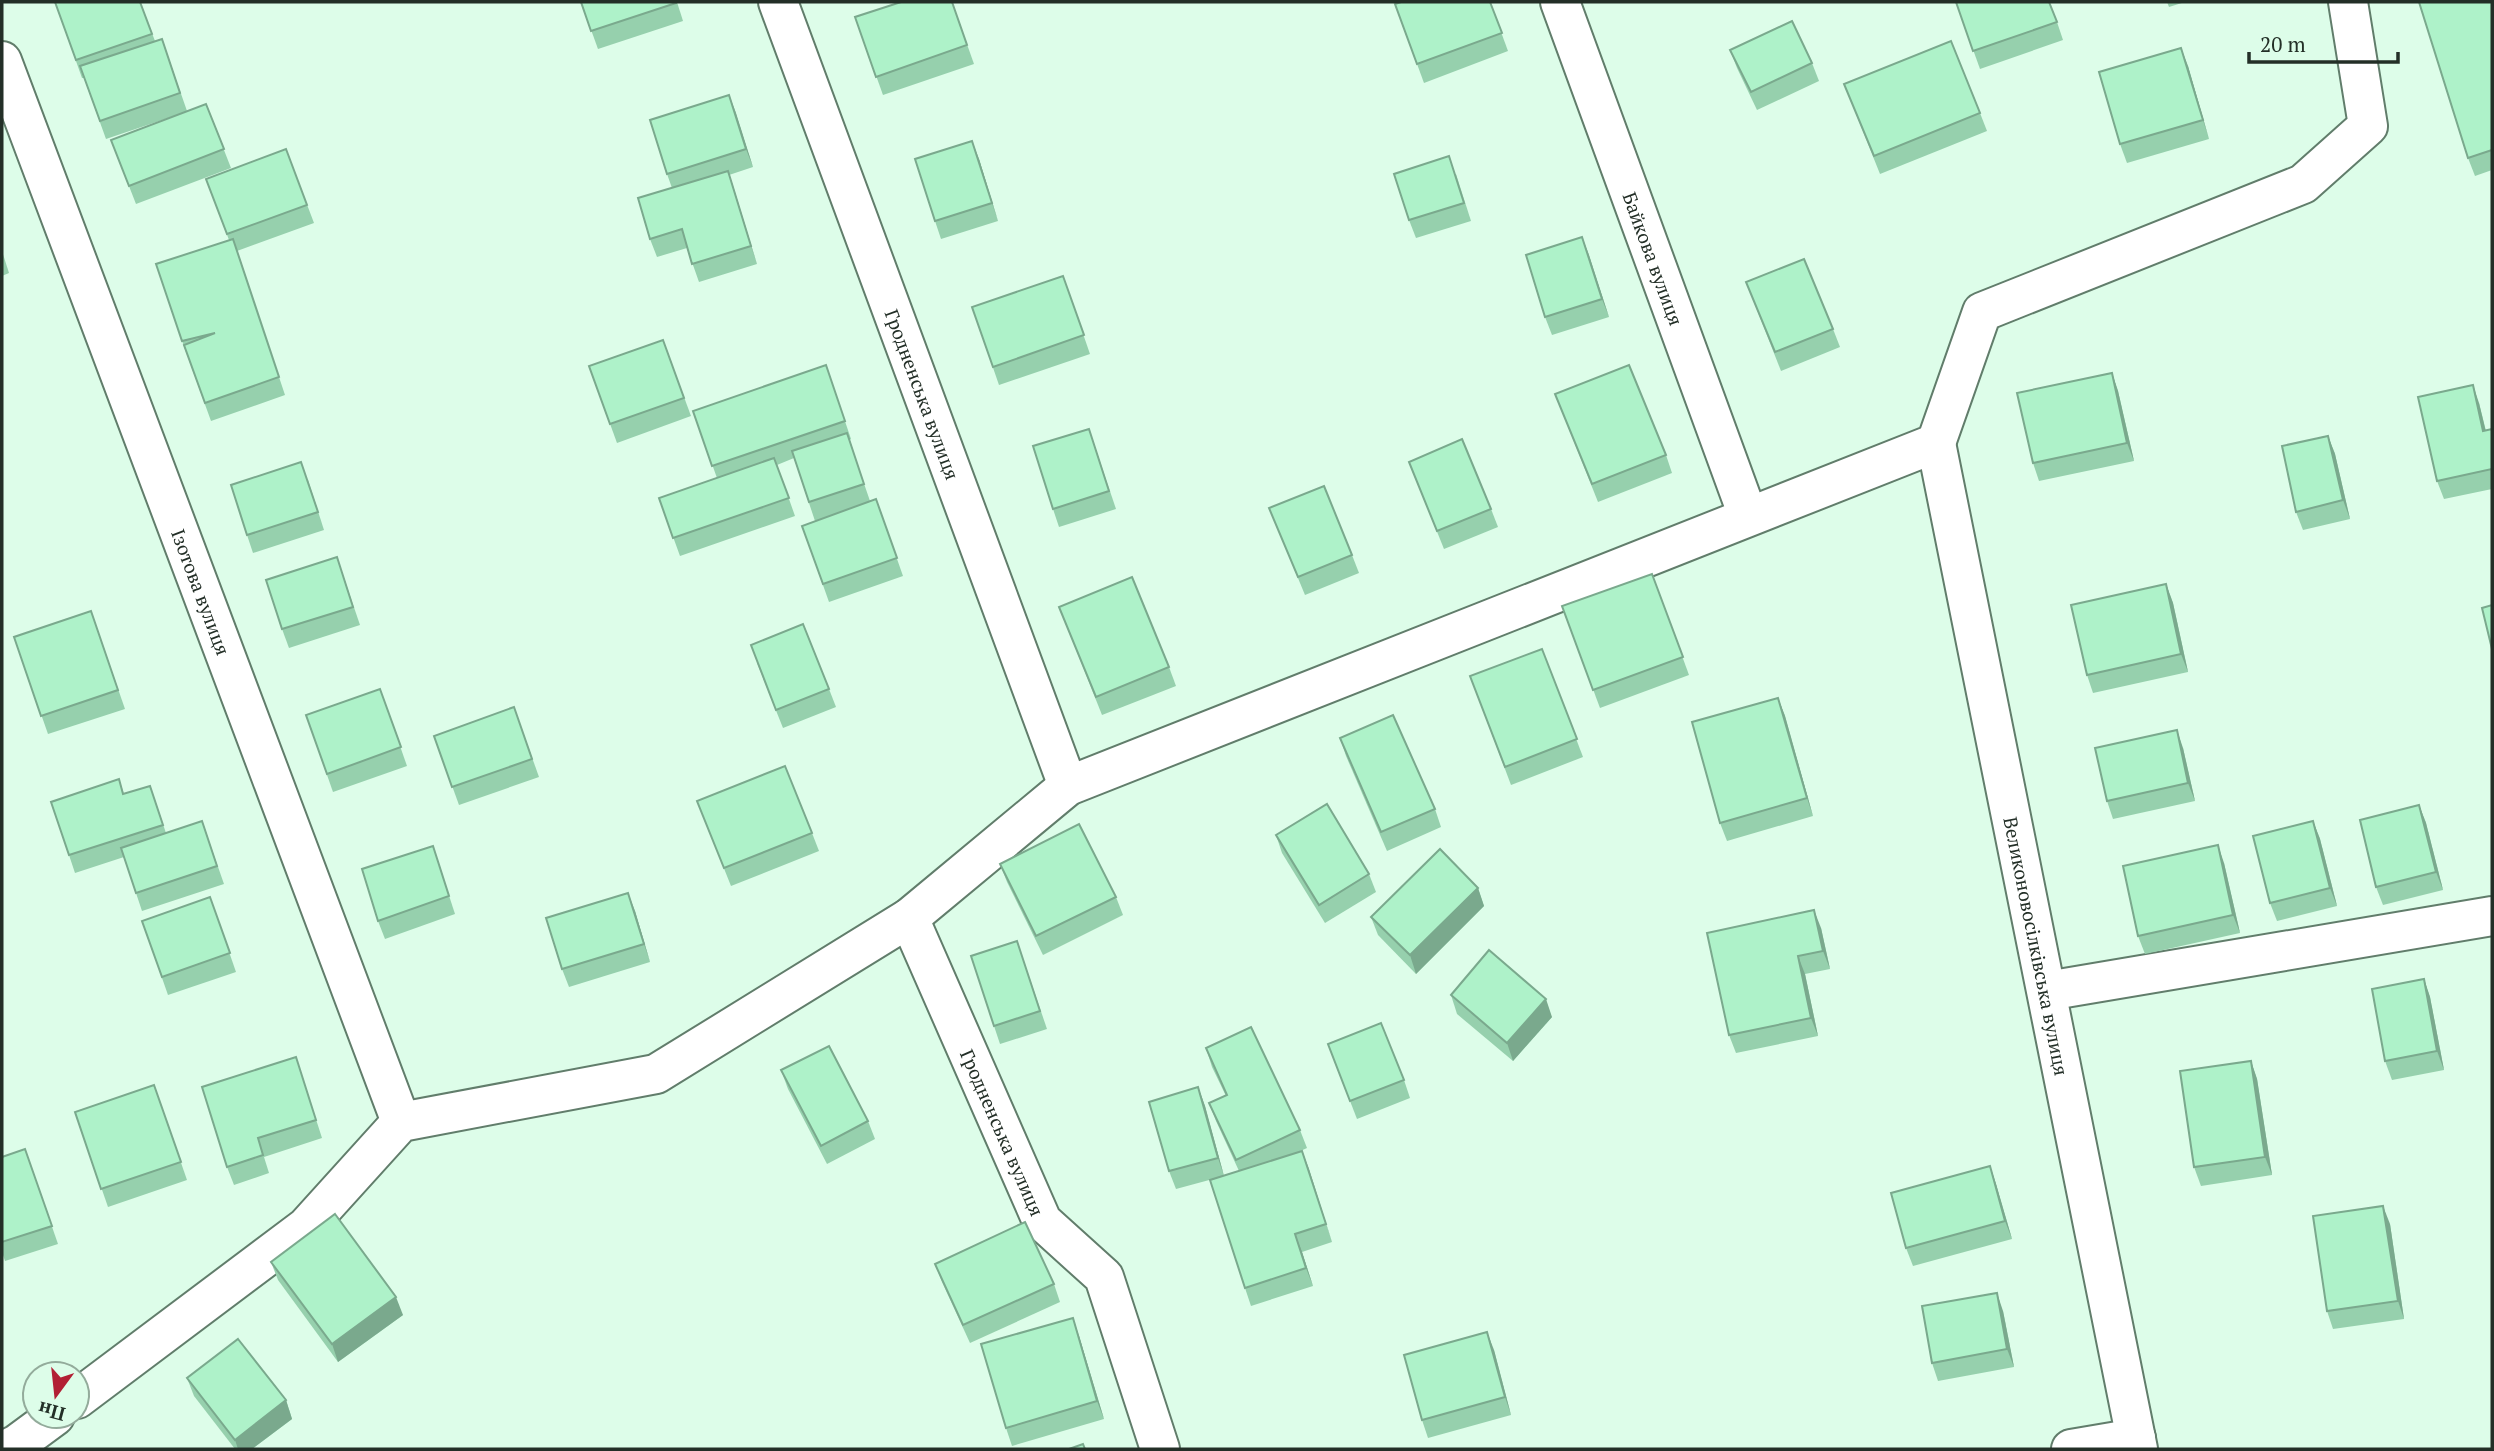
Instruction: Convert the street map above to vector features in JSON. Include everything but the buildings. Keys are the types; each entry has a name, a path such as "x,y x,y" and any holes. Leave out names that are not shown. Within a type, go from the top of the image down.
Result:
{"street":[{"name":"Гродненська вулиця","path":"778,2 1068,786"},
{"name":"Байкова вулиця","path":"1560,2 1748,516"},
{"path":"91,1388 306,1227 401,1122 656,1074 909,918 1068,786 1936,443 1982,312 2303,184 2368,126 2348,2"},
{"name":"Ізотова вулиця","path":"2,61 401,1122"},
{"name":"Великоновосілківська вулиця","path":"1936,443 2137,1444"},
{"path":"2047,991 2492,916"},
{"name":"Гродненська вулиця","path":"909,918 1042,1221 1104,1277 1160,1449"},
{"path":"7,1449 36,1430"},
{"path":"2071,1449 2137,1444"}]}
